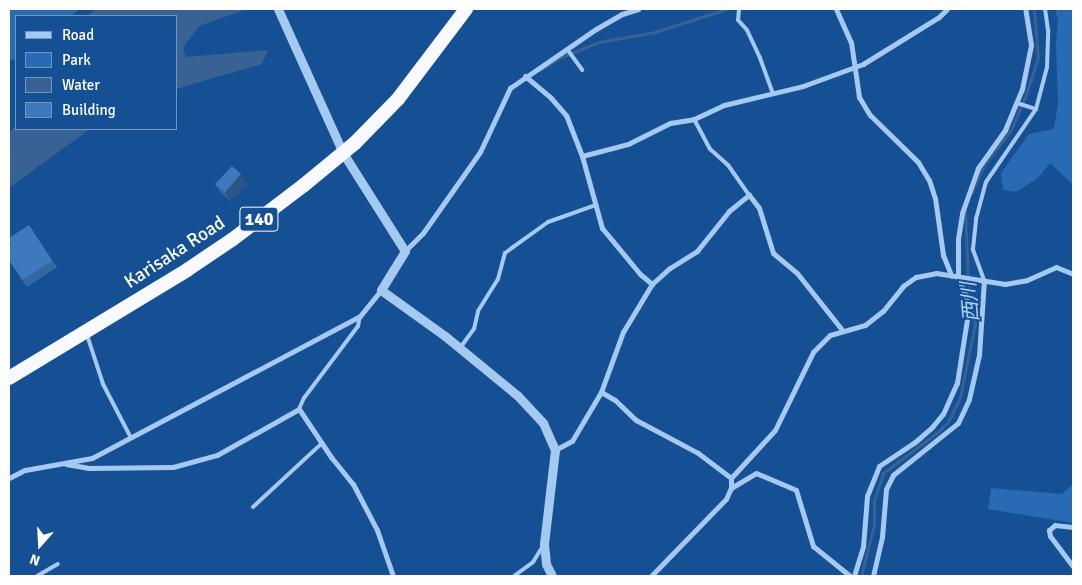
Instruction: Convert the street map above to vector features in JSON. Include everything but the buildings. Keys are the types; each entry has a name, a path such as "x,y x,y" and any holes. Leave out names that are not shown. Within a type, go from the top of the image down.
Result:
{"highway":[{"name":"Karisaka Road","path":"9,378 187,270 233,239 398,98 466,9"}],"street":[{"path":"278,9 340,148 405,251"},
{"path":"9,478 25,470 92,458 360,316 381,290 405,251 422,233 480,152 510,88 525,76 622,14 638,9"},
{"path":"836,9 852,42 859,97 870,115 918,162 929,180 934,198 943,256 951,275"},
{"path":"582,156 628,144 670,123 694,119 724,105 803,86 863,64 930,22 947,9"},
{"path":"854,576 863,547 867,496 879,466 932,427 943,414 954,394 968,313 966,296 958,277 958,239 962,212 978,168 1005,130 1017,103 1028,64 1031,45 1025,9"},
{"path":"525,76 551,98 566,115 582,156 602,228 640,274 652,284"},
{"path":"555,450 572,441 601,392 623,332 652,284 670,268 697,251 729,210 749,195 760,208 773,253 797,273 843,331"},
{"path":"651,576 692,537 726,500 731,488 731,478 775,430 817,347 830,335 865,325 883,311 903,286 916,277 936,273 1005,284 1027,280 1056,267 1073,274"},
{"path":"873,576 882,537 886,489 889,482 893,475 958,423 969,399 978,355 984,280"},
{"path":"381,290 460,348 518,396 543,423 555,450 544,544 546,564 552,576"},
{"path":"601,392 615,400 636,420 698,453 731,478"},
{"path":"66,464 88,468 173,467 217,455 299,409 322,443 354,484 380,536 393,576"},
{"path":"731,488 756,473 796,490 813,546 850,576"},
{"path":"1073,527 1055,525 1049,530 1050,536 1073,566"}],"lane":[{"path":"740,9 738,20 747,30 760,58 773,94"},
{"path":"984,280 973,249 976,219 986,182 1036,109 1047,67 1048,30 1045,9"},
{"path":"567,49 582,70"},
{"path":"1017,103 1036,109"},
{"path":"694,119 710,149 728,165 749,195"},
{"path":"460,348 474,329 478,311 498,279 505,253 548,222 596,205"},
{"path":"299,409 304,398 358,326 360,316"},
{"path":"86,331 102,384 131,438"},
{"path":"253,507 322,443"},
{"path":"514,576 533,562 544,544"},
{"path":"37,576 58,564"}],"green space":[{"path":"9,9 78,10 72,15 15,15 15,59 10,60"},
{"path":"1055,9 1073,9 1073,185 1050,163 1038,178 1016,192 1003,190 1001,173 1029,134 1054,129 1058,104 1056,43 1058,20"},
{"path":"1073,484 1073,523 988,509 991,488 1062,494"}],"water":[{"path":"97,9 247,9 199,26 183,48 186,57 268,50 262,64 178,88 178,15 88,15"},
{"path":"15,127 15,130 89,130 9,188 9,133"}],"waterway":[{"path":"540,70 561,57 599,42 655,32 726,9"},
{"name":"西川","path":"972,192 984,165 1011,130 1025,97 1038,58 1034,9"},
{"name":"西川","path":"861,576 874,525 874,501 883,473 938,432 948,422 960,397 975,324 968,283 965,209"}]}
